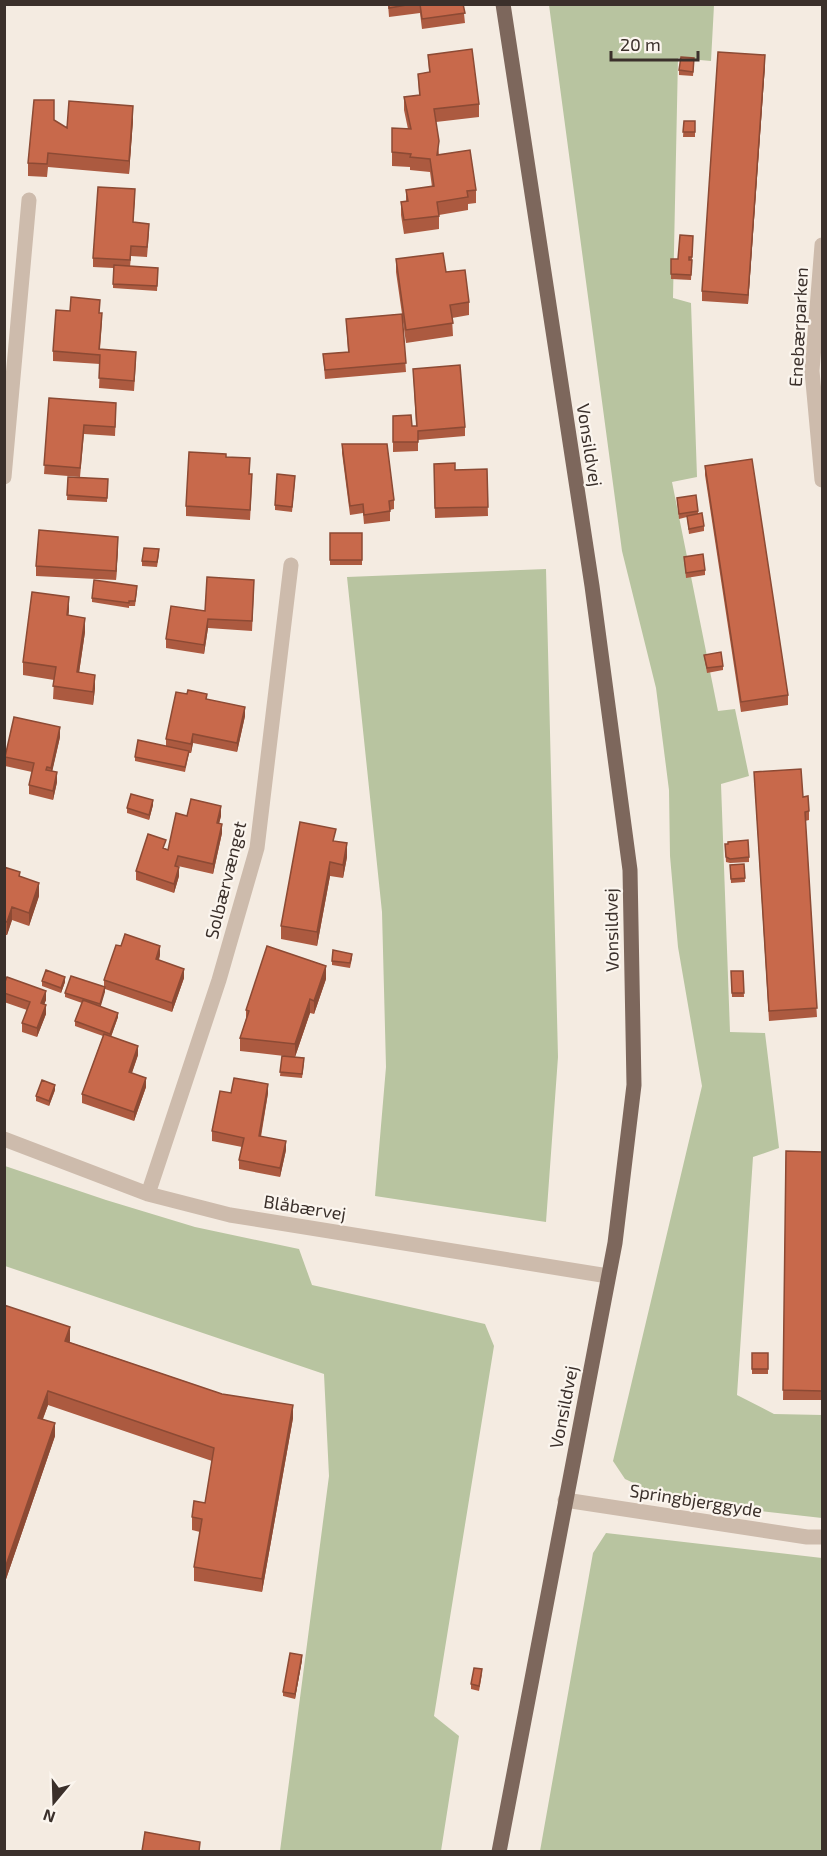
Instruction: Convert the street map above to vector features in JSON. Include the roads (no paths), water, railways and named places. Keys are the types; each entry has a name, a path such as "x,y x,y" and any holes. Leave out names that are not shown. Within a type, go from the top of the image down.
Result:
{"main road":[{"name":"Vonsildvej","path":"499,1851 615,1243 634,1085 630,870 592,586 503,4"}],"street":[{"path":"4,477 29,200"},
{"name":"Enebærparken","path":"822,247 812,371 822,480"},
{"name":"Solbærvænget","path":"148,1194 219,980 257,848 291,565"},
{"name":"Blåbærvej","path":"4,1139 148,1194 230,1215 608,1276"},
{"name":"Springbjerggyde","path":"565,1500 807,1536 822,1536"}]}
